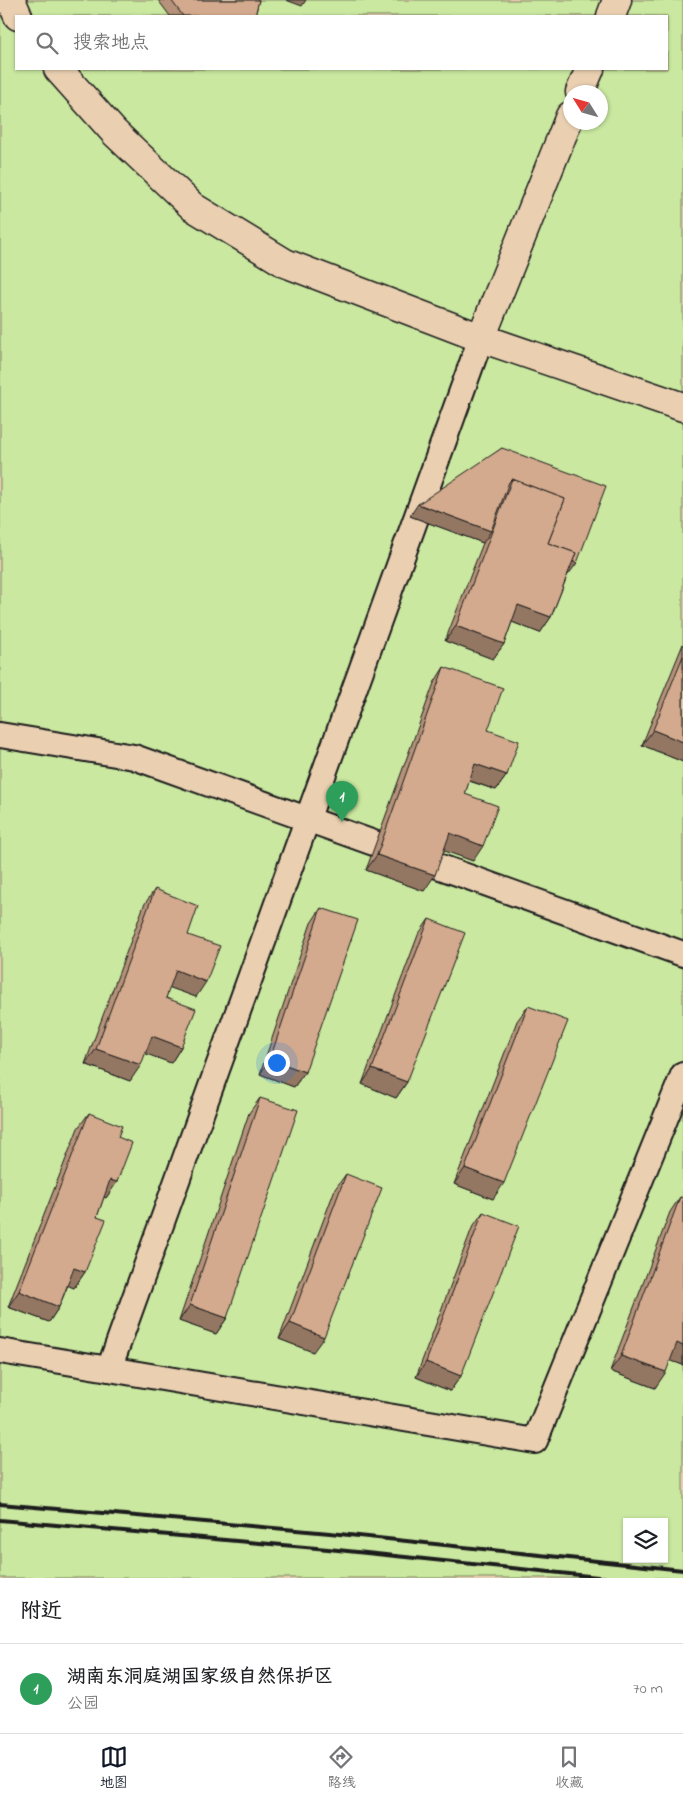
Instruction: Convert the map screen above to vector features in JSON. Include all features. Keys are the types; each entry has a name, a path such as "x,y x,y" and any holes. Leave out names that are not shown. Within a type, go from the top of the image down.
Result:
{"street":[{"path":"11,0 18,15"},
{"path":"611,15 617,0"},
{"path":"59,70 115,133 193,207 285,263 481,338 683,407"},
{"path":"583,85 590,70"},
{"path":"109,1369 481,338 564,130"},
{"path":"0,736 134,757 683,954"},
{"path":"0,1351 535,1441 683,1075"}],"green space":[{"path":"0,0 683,0 683,1578 0,1578"}],"building":[{"path":"171,0 259,0 255,15 182,15"},
{"path":"502,448 606,486 577,563 572,561 576,553 548,543 565,499 512,479 509,482 491,531 418,504"},
{"path":"512,479 565,499 548,543 576,553 551,617 518,605 504,644 456,626"},
{"path":"683,656 683,742 653,730"},
{"path":"444,667 503,688 488,730 519,741 507,775 475,764 465,794 498,806 483,846 450,833 435,875 377,855"},
{"path":"155,889 198,906 188,935 220,946 206,982 176,970 166,998 196,1009 181,1047 152,1036 141,1065 96,1049"},
{"path":"321,908 358,920 305,1072 270,1059"},
{"path":"429,919 465,933 407,1082 372,1069"},
{"path":"528,1006 568,1021 504,1183 465,1168"},
{"path":"260,1098 298,1110 227,1318 190,1305"},
{"path":"89,1113 122,1126 118,1137 132,1143 117,1182 110,1180 97,1217 106,1220 85,1272 74,1268 59,1307 19,1291"},
{"path":"346,1174 382,1188 324,1337 290,1323"},
{"path":"680,1197 683,1198 683,1346 677,1343 666,1372 621,1356"},
{"path":"483,1212 519,1226 461,1376 426,1362"}],"railway":[{"path":"0,1504 330,1533 683,1570"},
{"path":"0,1520 328,1549 608,1578"}],"place":[{"name":"湖南东洞庭湖国家级自然保护区","path":"342,822"}]}
